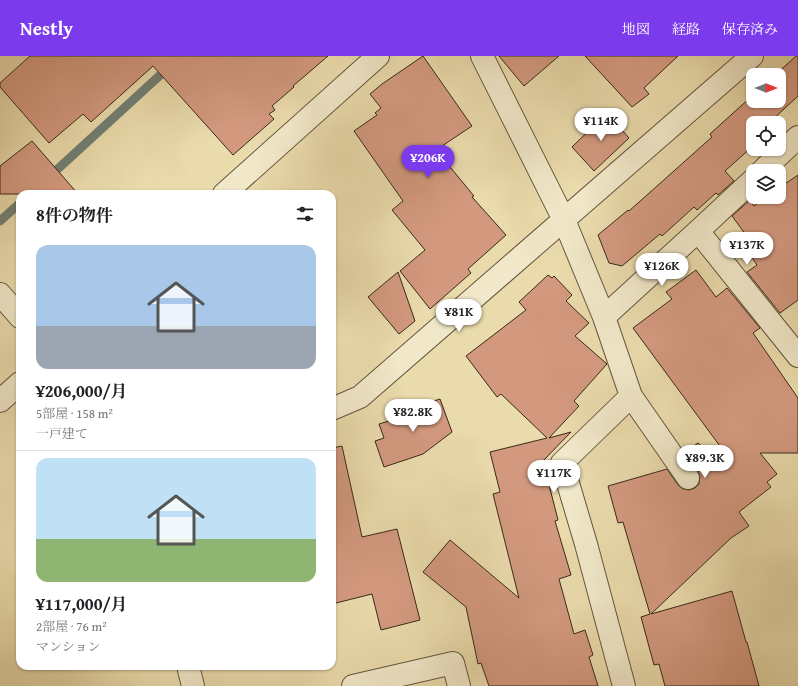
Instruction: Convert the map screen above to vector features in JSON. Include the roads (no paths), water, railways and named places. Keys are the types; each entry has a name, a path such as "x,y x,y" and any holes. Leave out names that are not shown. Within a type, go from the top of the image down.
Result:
{"street":[{"path":"228,190 378,56"},
{"path":"482,56 564,220 604,317 631,396 688,478"},
{"path":"336,408 360,397 752,56"},
{"path":"769,164 798,137"},
{"path":"604,317 746,186"},
{"path":"698,231 798,356"},
{"path":"0,294 16,312"},
{"path":"0,401 16,387"},
{"path":"624,686 586,544 562,463 631,396"},
{"path":"353,686 453,663 459,686"},
{"path":"189,670 193,686"}],"waterway":[{"path":"49,177 181,56"},
{"path":"0,221 16,207"}]}
